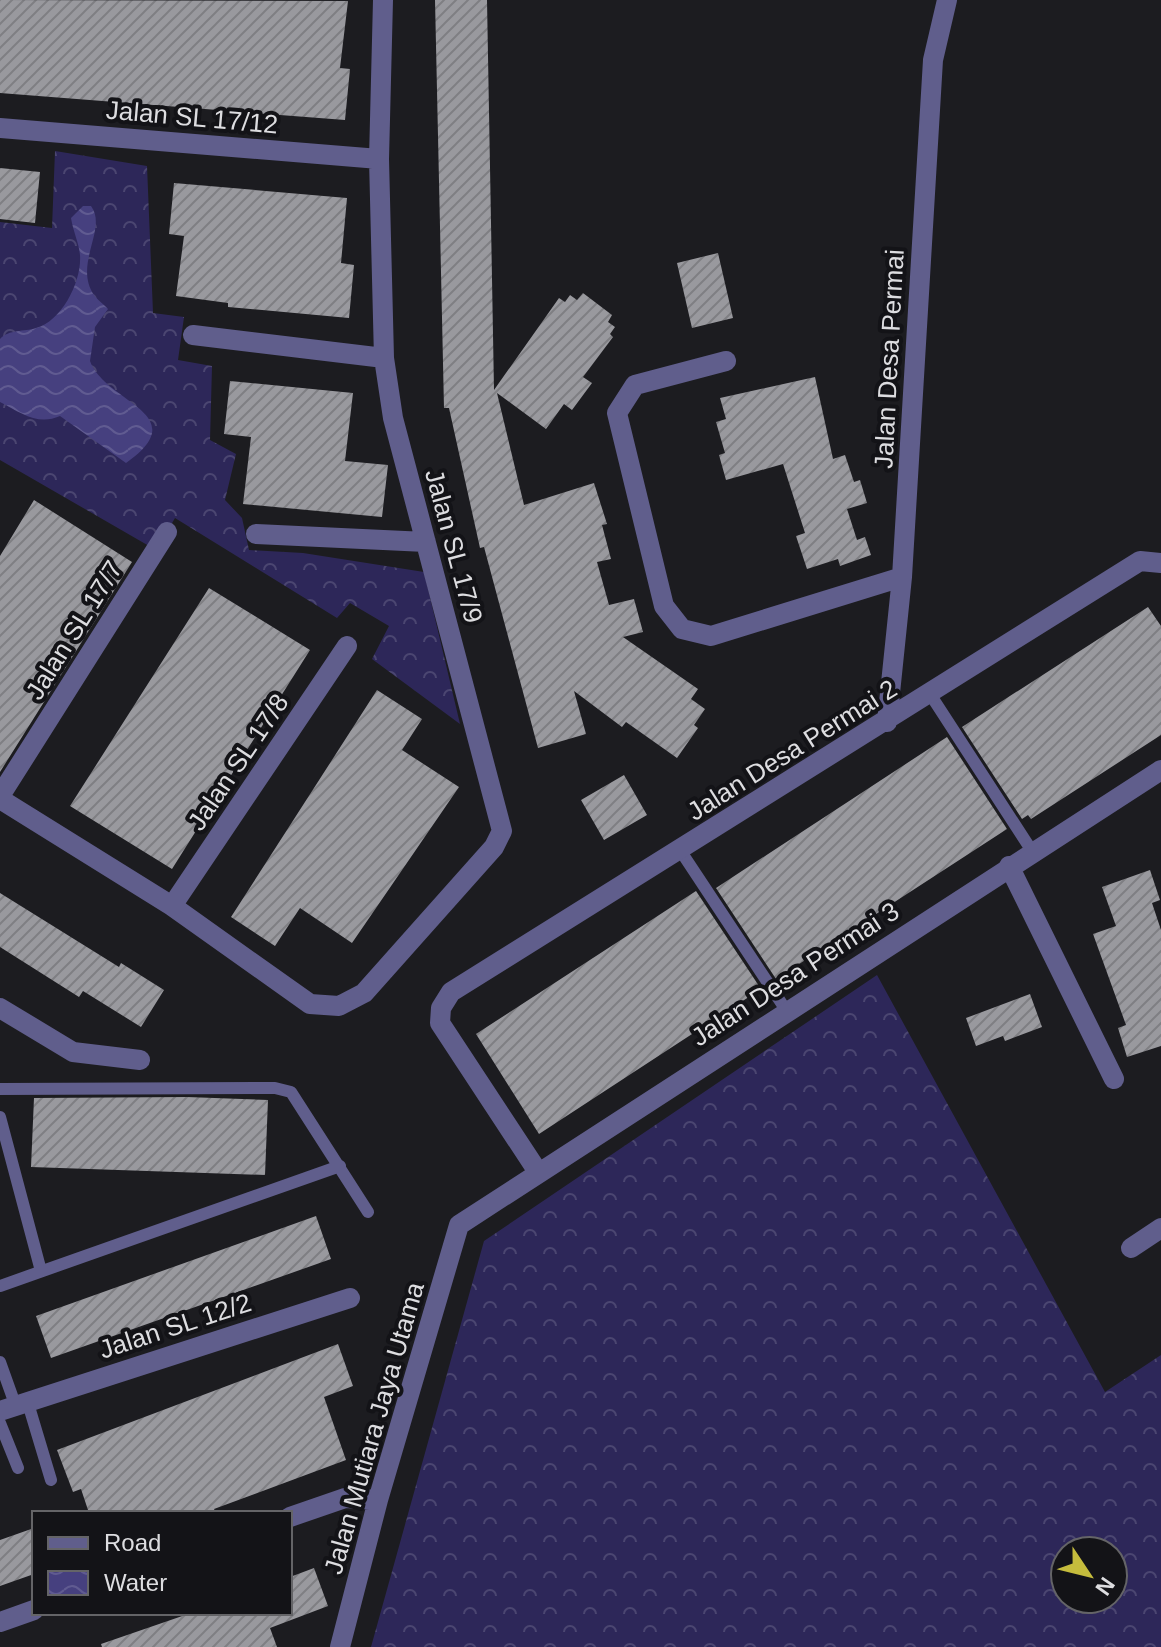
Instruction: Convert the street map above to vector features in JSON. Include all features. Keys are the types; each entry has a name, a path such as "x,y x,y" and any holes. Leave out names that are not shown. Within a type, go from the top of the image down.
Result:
{"street":[{"name":"Jalan SL 17/9","path":"172,906 310,1004 339,1006 364,993 494,847 502,831 393,418 384,358 379,159 383,0"},
{"name":"Jalan Desa Permai","path":"887,722 902,577 933,60 947,0"},
{"name":"Jalan SL 17/12","path":"0,128 379,159"},
{"path":"193,335 384,358"},
{"path":"726,361 635,385 617,413 664,606 682,629 711,636 902,577"},
{"name":"Jalan SL 17/7","path":"0,797 167,532"},
{"path":"256,534 426,542"},
{"name":"Jalan Desa Permai 2","path":"538,1172 440,1023 441,1008 451,992 1140,561 1161,563"},
{"name":"Jalan SL 17/8","path":"172,906 347,646"},
{"name":"Jalan Desa Permai 3","path":"459,1225 786,1010 1161,770"},
{"path":"0,797 172,906"},
{"path":"1009,866 1114,1079"},
{"path":"0,1008 78,1054 140,1060"},
{"name":"Jalan Mutiara Jaya Utama","path":"340,1647 378,1500 459,1225"},
{"path":"1131,1248 1161,1228"},
{"name":"Jalan SL 12/2","path":"14,1405 350,1298"},
{"path":"292,1516 345,1498 378,1500"},
{"path":"0,1622 32,1611"}],"lane":[{"path":"930,694 1032,851"},
{"path":"680,850 786,1010"},
{"path":"0,1089 275,1088 291,1092 368,1212"},
{"path":"0,1117 41,1271"},
{"path":"0,1286 340,1166"},
{"path":"0,1362 14,1405 51,1480"},
{"path":"0,1423 18,1468"}],"green space":[{"path":"55,151 147,166 153,313 184,317 178,360 212,366 210,440 236,454 225,500 242,518 249,550 303,553 424,572 460,724 372,659 389,626 350,603 337,618 175,518 156,550 0,460 0,222 52,228"},
{"path":"877,975 1105,1392 1161,1355 1161,1647 371,1647 484,1241"}],"water":[{"path":"83,206 91,206 96,225 88,259 89,283 95,297 108,309 95,327 90,361 99,376 150,420 152,432 145,446 126,463 60,416 37,419 0,402 0,339 45,324 62,309 74,288 80,265 71,218"}],"building":[{"path":"0,0 348,1 340,68 350,69 345,120 0,93"},
{"path":"435,0 487,0 494,390 559,298 565,302 570,295 577,300 583,293 612,315 608,322 615,327 610,334 613,337 583,377 592,383 572,410 564,404 546,429 497,393 524,505 594,483 607,524 602,525 611,559 597,562 609,605 634,599 643,632 623,637 698,689 691,699 705,709 694,725 698,728 677,758 626,722 622,727 574,691 586,734 538,748 484,547 480,548 449,408 444,408"},
{"path":"0,168 40,172 35,223 0,219"},
{"path":"174,183 347,198 341,263 354,265 349,318 228,307 228,303 176,296 184,236 169,234"},
{"path":"718,253 733,318 692,328 677,263"},
{"path":"815,377 833,459 845,455 854,482 860,480 867,503 847,509 857,540 865,537 871,555 840,566 838,559 807,569 796,536 805,533 783,464 726,480 719,455 725,453 716,422 726,419 720,398"},
{"path":"230,381 353,393 345,461 388,465 382,517 243,504 251,437 224,434"},
{"path":"34,500 132,562 0,772 0,556"},
{"path":"209,588 310,650 172,869 70,806"},
{"path":"1148,607 1161,626 1161,735 1031,819 1028,815 1022,819 962,727"},
{"path":"377,690 422,719 402,750 459,787 352,943 300,908 275,946 231,917"},
{"path":"947,737 1007,829 776,979 716,888"},
{"path":"624,775 647,815 604,840 581,800"},
{"path":"1150,870 1160,900 1152,903 1161,930 1161,1046 1127,1057 1118,1028 1126,1025 1093,934 1116,926 1102,887"},
{"path":"696,891 761,989 539,1134 476,1034"},
{"path":"0,893 119,967 121,963 164,990 141,1027 83,991 79,997 0,947"},
{"path":"1030,994 1042,1027 1005,1041 1003,1036 976,1046 966,1018"},
{"path":"34,1098 268,1100 265,1175 31,1167"},
{"path":"316,1216 331,1259 51,1358 36,1316"},
{"path":"338,1344 353,1386 324,1397 346,1460 215,1511 88,1511 81,1489 73,1492 57,1450"},
{"path":"32,1529 32,1575 0,1586 0,1540"},
{"path":"314,1568 328,1606 270,1628 277,1647 102,1647 101,1644 185,1615 292,1615 292,1576"}]}
